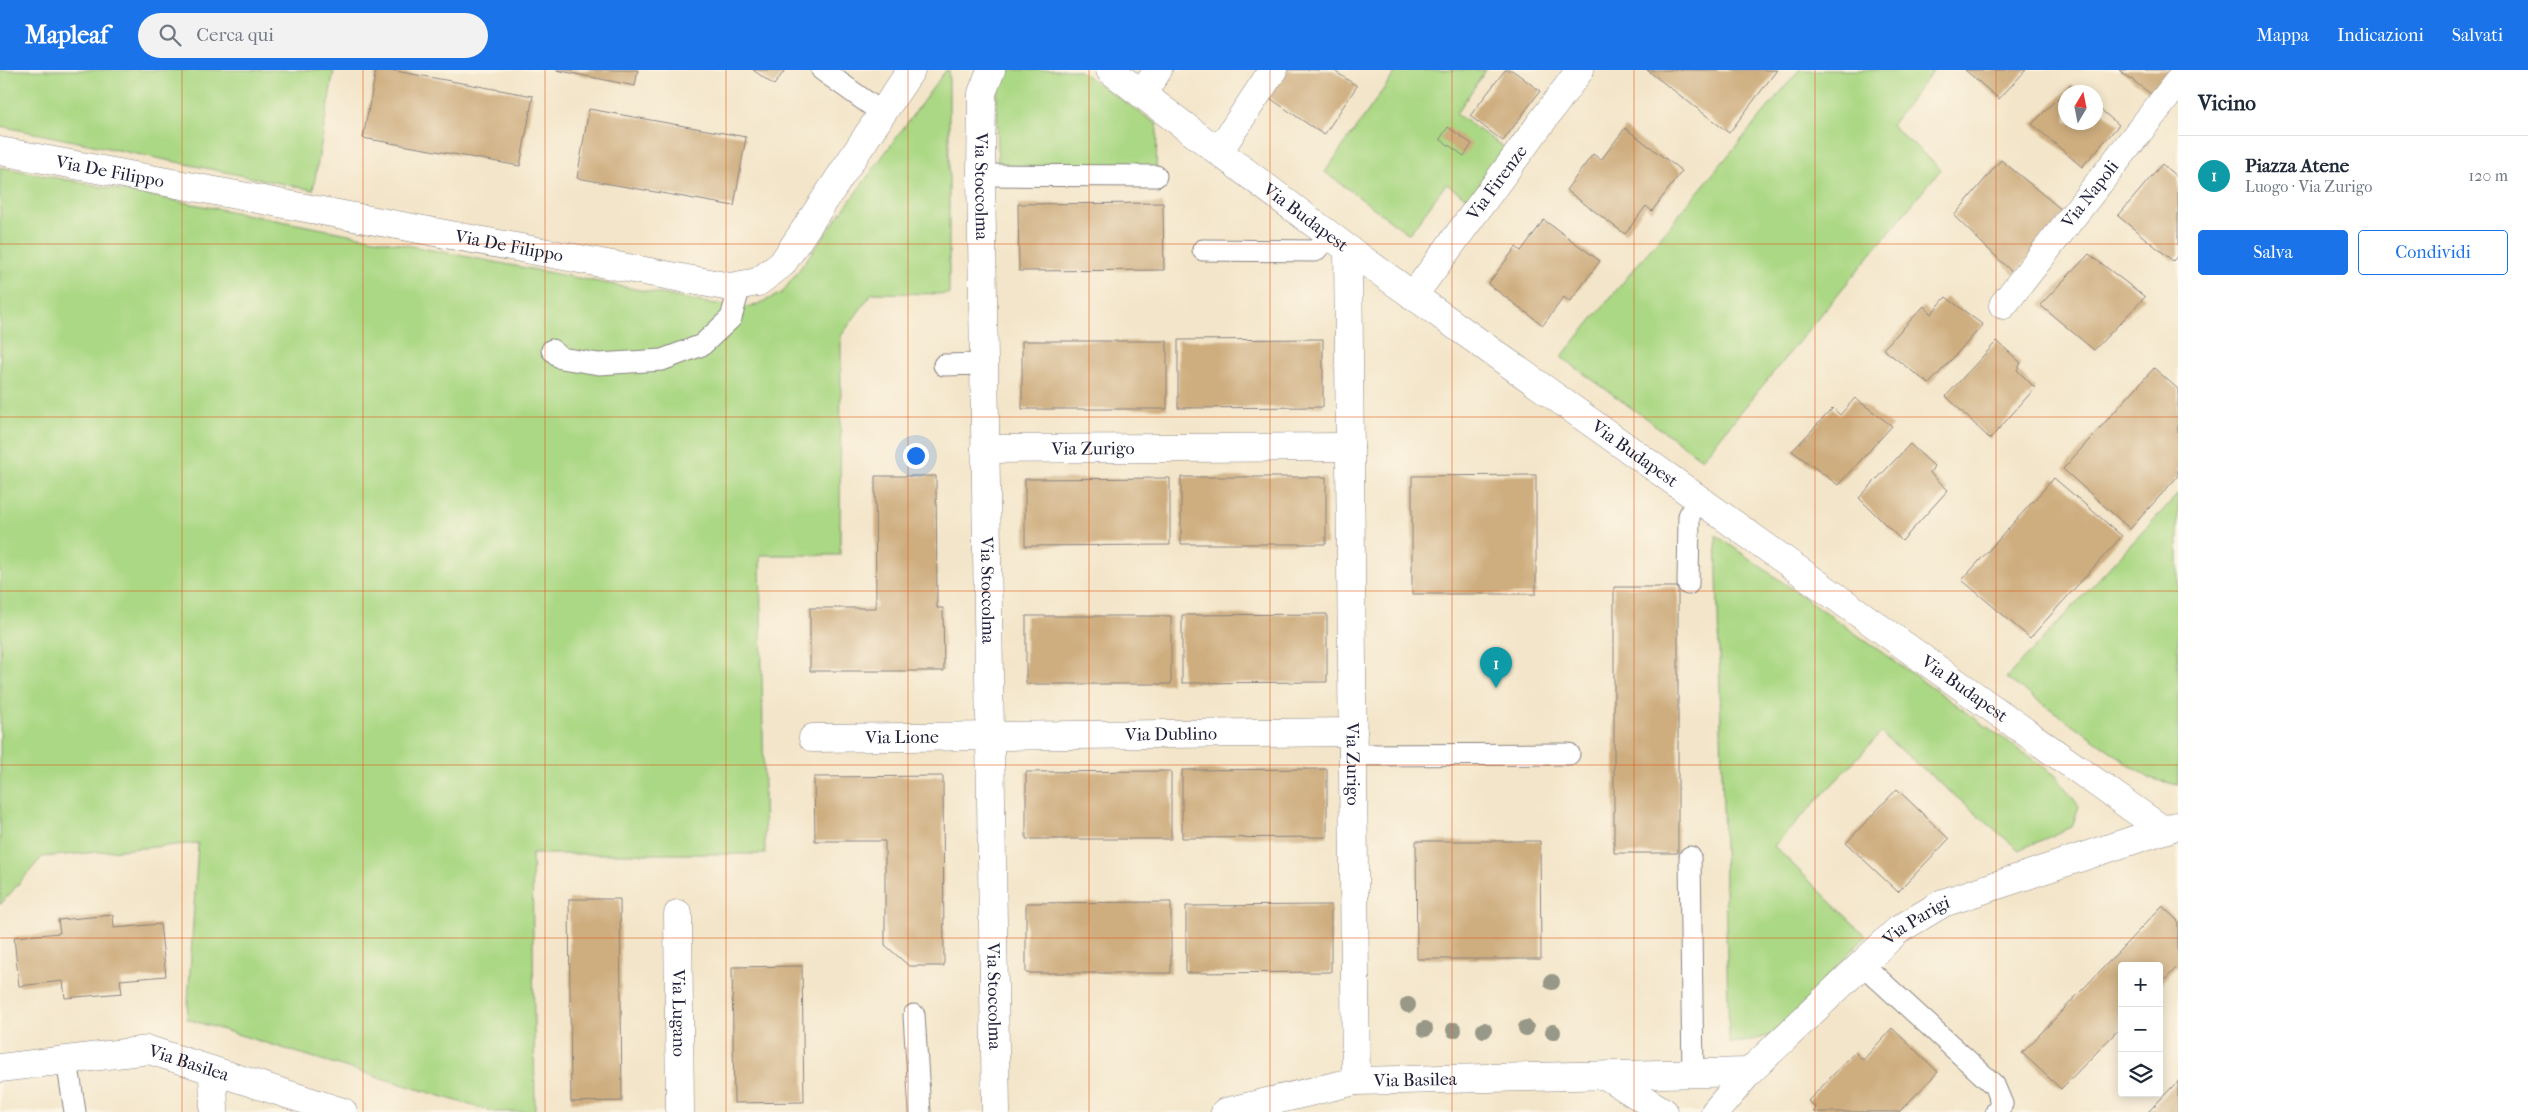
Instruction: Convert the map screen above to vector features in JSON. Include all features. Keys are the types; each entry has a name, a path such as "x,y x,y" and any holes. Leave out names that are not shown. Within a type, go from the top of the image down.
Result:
{"street":[{"name":"Via De Filippo","path":"0,151 730,288 758,282 782,264 911,70"},
{"name":"Via Stoccolma","path":"991,70 982,93 981,175 996,1112"},
{"name":"Via Budapest","path":"1110,70 1413,296 1698,499 2171,828"},
{"path":"1142,94 1158,70"},
{"path":"1218,151 1273,70"},
{"name":"Via Firenze","path":"1413,296 1580,70"},
{"name":"Via Napoli","path":"2003,305 2178,82"},
{"name":"Via Zurigo","path":"1339,242 1350,447 1356,1082"},
{"name":"Via Zurigo","path":"985,449 1350,447"},
{"name":"Via Dublino","path":"990,736 1353,743"},
{"name":"Via Lione","path":"813,738 990,736"},
{"name":"Via Parigi","path":"1715,1112 1749,1072 1898,930 1943,903 2171,828"},
{"name":"Via Lugano","path":"678,914 680,1112"},
{"name":"Via Basilea","path":"0,1068 149,1050 343,1112"},
{"path":"213,1072 214,1112"},
{"name":"Via Basilea","path":"1226,1112 1356,1082 1749,1072"},
{"path":"1608,1077 1664,1112"}],"lane":[{"path":"822,70 882,113"},
{"path":"981,175 1156,176"},
{"path":"1203,250 1315,251 1339,242"},
{"path":"552,350 562,358 599,364 662,360 702,345 731,318 740,286"},
{"path":"944,364 984,364"},
{"path":"1688,584 1689,516 1698,499"},
{"path":"1353,743 1569,754"},
{"path":"1690,857 1694,1074"},
{"path":"1862,964 1994,1085 2002,1104 1996,1112"},
{"path":"914,1015 920,1112"},
{"path":"67,1060 74,1112"}],"green space":[{"path":"0,70 334,70 313,190 0,126"},
{"path":"946,70 949,70 949,294 872,293 841,336 840,555 760,555 765,854 532,854 535,1112 493,1112 187,1019 198,843 42,857 0,905 0,167 708,303 751,307 782,293"},
{"path":"1004,70 1078,70 1157,124 1156,176 998,175 997,93"},
{"path":"1397,70 1486,70 1456,114 1505,148 1469,199 1446,184 1409,234 1325,172"},
{"path":"1799,70 1934,70 1891,125 1941,169 1702,459 1561,357"},
{"path":"2178,494 2178,785 2149,778 2006,678"},
{"path":"1716,535 2055,775 2079,806 2072,827 2019,850 1881,733 1774,846 1866,936 1773,1035 1743,1042 1729,1043"}],"building":[{"path":"376,70 390,70 533,96 520,166 363,138"},
{"path":"556,70 638,70 635,86"},
{"path":"753,70 785,70 774,85"},
{"path":"1286,70 1333,70 1357,86 1324,135 1268,97"},
{"path":"1505,70 1512,70 1540,91 1503,141 1470,116"},
{"path":"1647,70 1777,70 1729,133"},
{"path":"1965,70 2026,70 1999,99"},
{"path":"2119,70 2177,70 2151,94"},
{"path":"2058,98 2058,130 2103,130 2103,112 2119,125 2082,167 2032,124"},
{"path":"589,109 746,137 734,206 577,178"},
{"path":"1448,127 1472,144 1464,156 1440,139"},
{"path":"1625,128 1682,171 1652,211 1646,206 1625,234 1566,190 1593,154 1601,160"},
{"path":"2001,160 2068,215 2014,274 1954,216"},
{"path":"2162,164 2178,178 2178,255 2173,261 2118,216"},
{"path":"1163,203 1164,270 1019,271 1018,204"},
{"path":"1544,220 1600,261 1570,302 1564,297 1543,325 1488,284 1516,247 1521,251"},
{"path":"2089,254 2145,297 2094,350 2040,305"},
{"path":"1946,297 1983,325 1929,384 1883,349 1924,306 1931,314"},
{"path":"1323,339 1323,407 1178,408 1178,340"},
{"path":"1022,341 1167,341 1167,409 1022,409"},
{"path":"1997,341 2021,363 2017,370 2035,388 1990,439 1946,396"},
{"path":"2154,368 2178,389 2178,476 2130,529 2063,469"},
{"path":"1855,398 1892,426 1838,485 1792,451 1833,408 1840,415"},
{"path":"1910,444 1934,466 1930,473 1948,490 1902,541 1859,498"},
{"path":"1536,475 1536,594 1412,594 1412,476"},
{"path":"875,476 936,476 937,608 943,608 944,671 810,671 810,608 876,608"},
{"path":"1181,477 1326,477 1326,544 1181,544"},
{"path":"1170,478 1170,545 1025,546 1025,479"},
{"path":"2054,478 2122,536 2030,638 1962,580"},
{"path":"1614,587 1678,587 1678,853 1614,853"},
{"path":"1327,614 1327,682 1182,683 1182,615"},
{"path":"1026,616 1171,616 1171,684 1026,684"},
{"path":"1327,769 1327,837 1182,838 1182,770"},
{"path":"1171,771 1171,839 1026,839 1026,772"},
{"path":"943,776 944,966 909,966 885,945 885,841 815,841 814,777"},
{"path":"1897,789 1949,839 1898,892 1846,843"},
{"path":"1416,841 1540,841 1541,959 1417,959"},
{"path":"569,899 620,899 622,1101 571,1102"},
{"path":"1171,902 1171,973 1026,973 1026,903"},
{"path":"1331,905 1331,972 1186,973 1186,906"},
{"path":"2162,906 2178,921 2178,966 2163,982 2163,962 2118,962 2118,1030 2061,1089 2022,1053"},
{"path":"113,915 114,928 160,924 166,976 120,980 122,993 65,998 63,981 19,986 14,937 60,933 58,920"},
{"path":"802,966 804,1102 734,1103 732,967"},
{"path":"1892,1028 1938,1072 1899,1112 1813,1112 1816,1108 1808,1101 1855,1052 1863,1060"},
{"path":"2178,1081 2178,1112 2148,1112 2163,1097"}],"place":[{"name":"Piazza Atene","path":"1496,688"}]}
